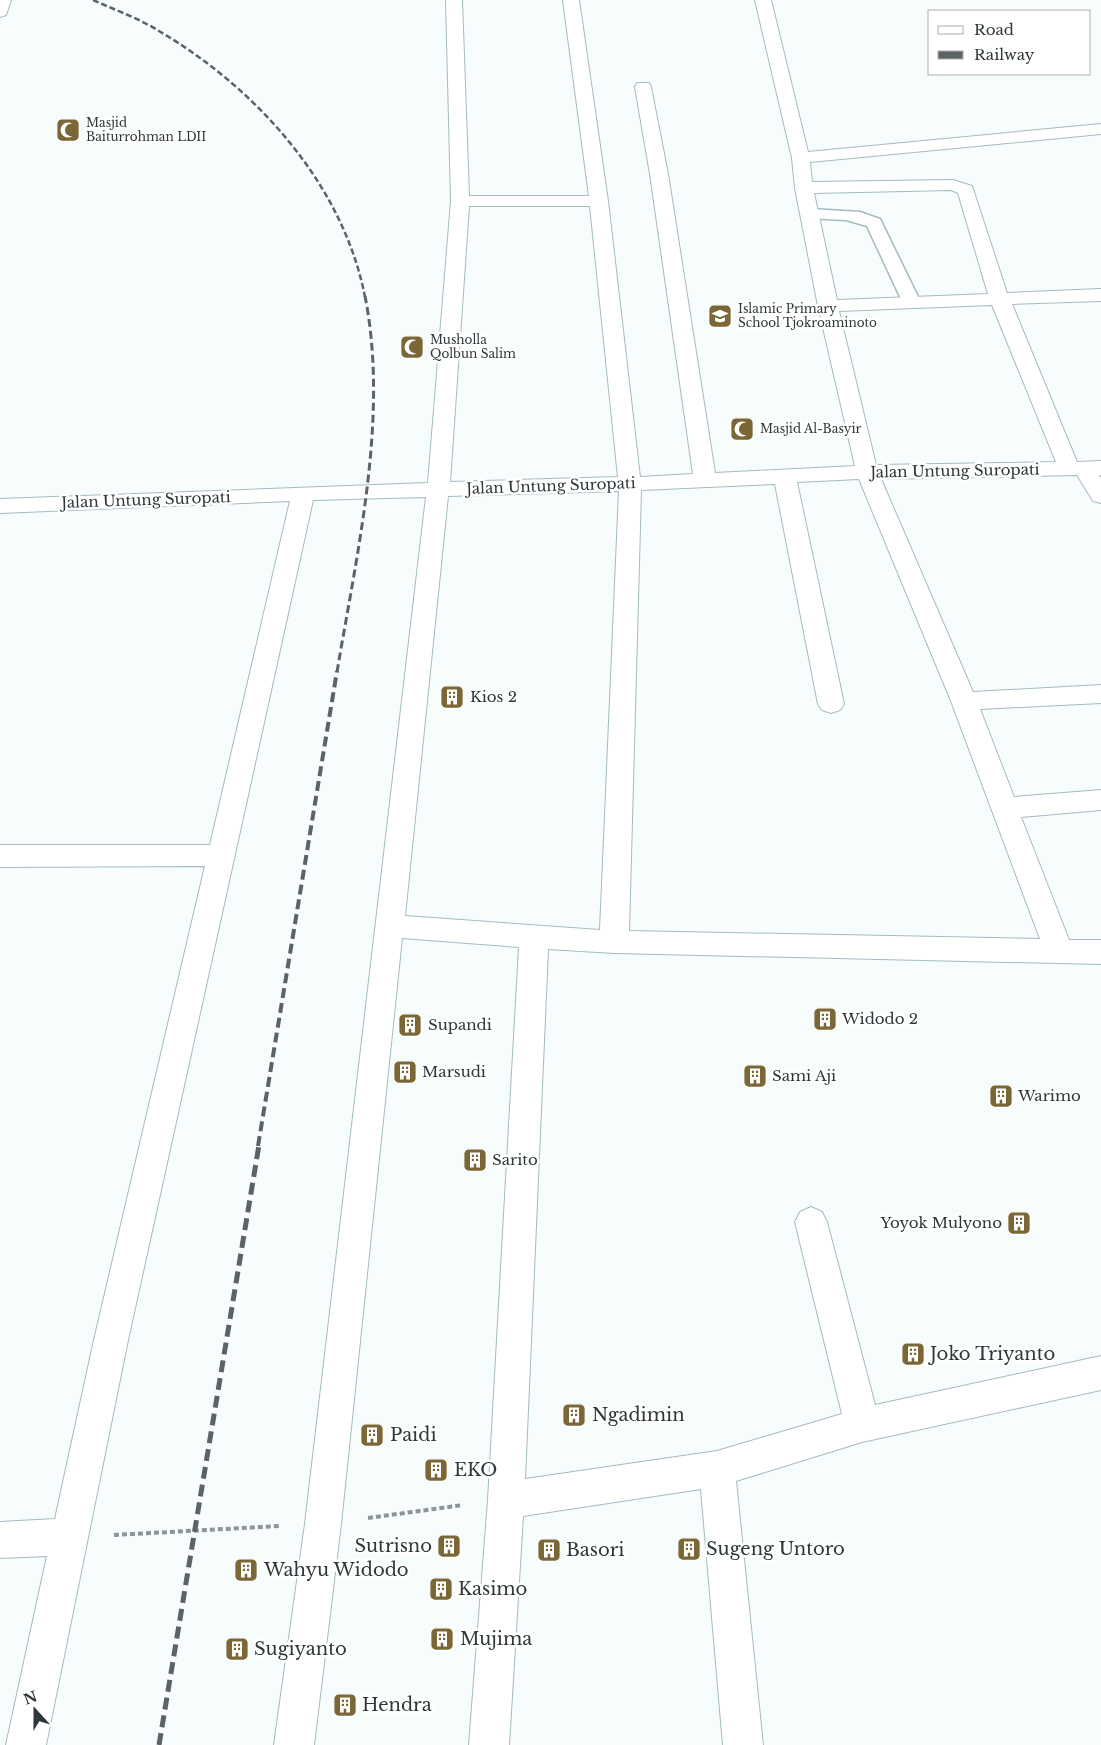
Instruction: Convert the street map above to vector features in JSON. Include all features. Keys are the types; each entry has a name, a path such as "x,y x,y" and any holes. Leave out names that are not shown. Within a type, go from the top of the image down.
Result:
{"street":[{"path":"0,12 3,0"},
{"path":"294,1745 323,1524 438,490 460,201 454,0"},
{"path":"571,0 599,201 630,484 614,942"},
{"path":"763,0 800,158 804,188 828,306 867,472 964,701 1059,951"},
{"path":"643,87 659,174 705,481"},
{"path":"800,158 1101,129"},
{"path":"804,188 953,185 966,190 999,298 1101,496"},
{"path":"460,201 599,201"},
{"path":"828,306 911,301 1101,295"},
{"name":"Jalan Untung Suropati","path":"0,506 303,493 630,484 867,472 1085,468"},
{"path":"785,476 831,704"},
{"path":"26,1745 111,1340 303,493"},
{"path":"964,701 1101,694"},
{"path":"1004,808 1101,800"},
{"path":"2,862 220,855"},
{"path":"389,926 614,942 1101,952"},
{"path":"489,1745 506,1500 534,937"},
{"path":"811,1222 838,1323 862,1425"},
{"path":"506,1500 717,1469 862,1425 1101,1373"},
{"path":"717,1469 743,1745"},
{"path":"0,1540 70,1537"}],"lane":[{"path":"810,214 860,217 874,224 911,301"}],"railway":[{"path":"93,0 151,26 195,54 261,110 290,143 316,178 337,216 354,255 365,297"},
{"path":"337,672 361,532 372,437 374,389 372,342 365,296"},
{"path":"258,1146 337,671"},
{"path":"159,1745 259,1145"}],"place":[{"name":"Masjid Baiturrohman LDII","path":"68,130"},
{"name":"Islamic Primary School Tjokroaminoto","path":"720,316"},
{"name":"Musholla Qolbun Salim","path":"412,347"},
{"name":"Masjid Al-Basyir","path":"742,429"},
{"name":"Kios 2","path":"452,697"},
{"name":"Widodo 2","path":"825,1019"},
{"name":"Supandi","path":"410,1025"},
{"name":"Marsudi","path":"405,1072"},
{"name":"Sami Aji","path":"755,1076"},
{"name":"Warimo","path":"1001,1096"},
{"name":"Sarito","path":"475,1160"},
{"name":"Yoyok Mulyono","path":"1019,1223"},
{"name":"Joko Triyanto","path":"913,1354"},
{"name":"Ngadimin","path":"574,1415"},
{"name":"Paidi","path":"372,1435"},
{"name":"EKO","path":"436,1470"},
{"name":"Sutrisno","path":"449,1546"},
{"name":"Sugeng Untoro","path":"689,1549"},
{"name":"Basori","path":"549,1550"},
{"name":"Wahyu Widodo","path":"246,1570"},
{"name":"Kasimo","path":"441,1589"},
{"name":"Mujima","path":"442,1639"},
{"name":"Sugiyanto","path":"237,1649"},
{"name":"Hendra","path":"345,1705"}]}
